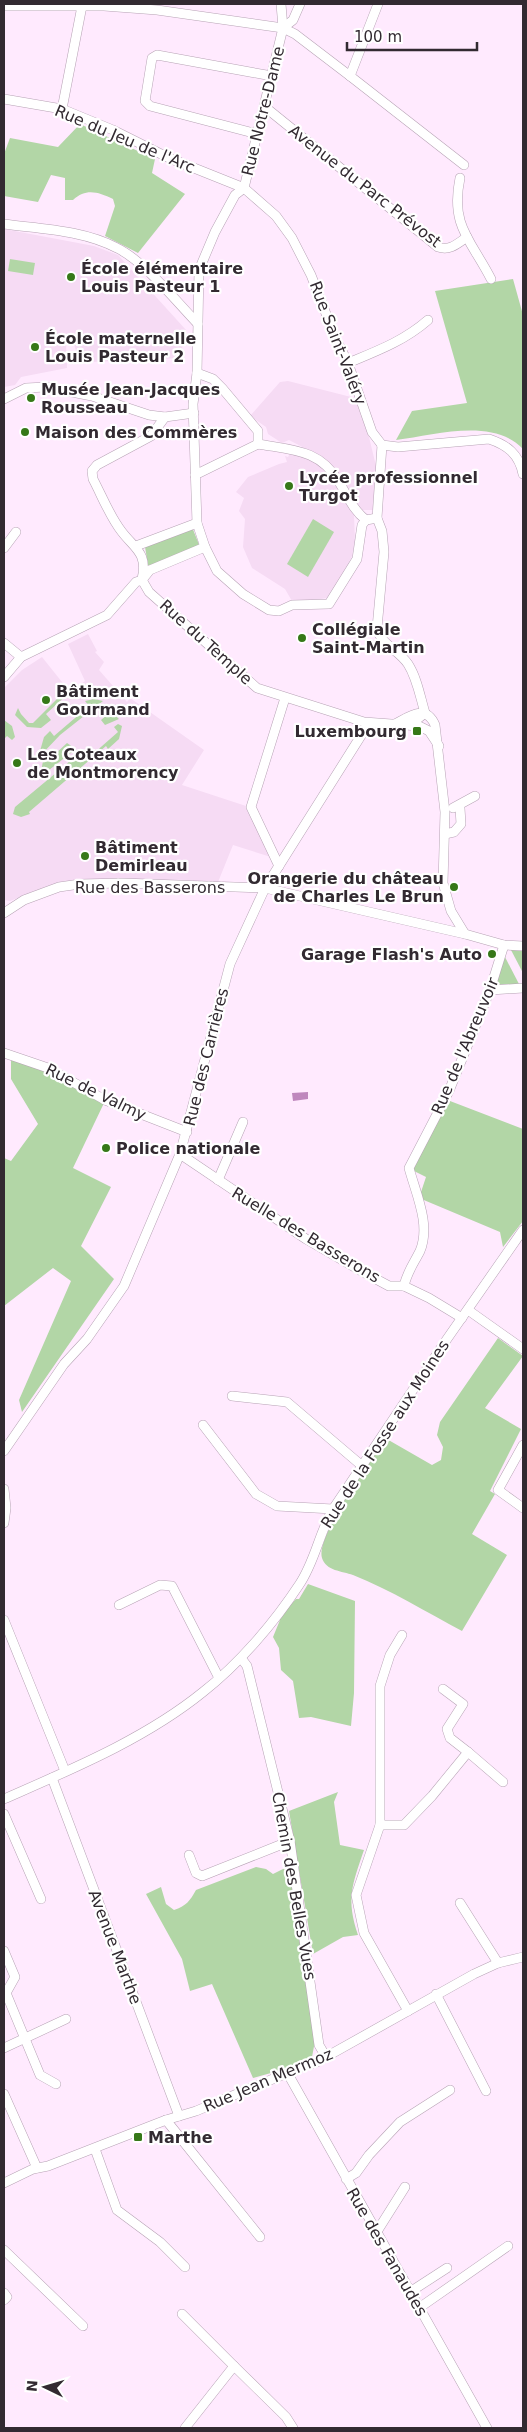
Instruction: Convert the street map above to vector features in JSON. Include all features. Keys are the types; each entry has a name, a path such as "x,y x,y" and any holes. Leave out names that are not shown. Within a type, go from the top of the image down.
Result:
{"street":[{"name":"Rue Notre-Dame","path":"195,475 194,413 197,373 199,270 202,259 236,195 244,188 283,28 281,4"},
{"path":"283,28 293,20 300,4"},
{"path":"350,76 378,4"},
{"path":"4,6 82,6 157,10 283,28 295,34 464,166"},
{"path":"62,108 82,6"},
{"path":"257,134 150,106 145,101 152,58 157,55 272,76"},
{"name":"Rue du Jeu de l'Arc","path":"4,99 62,108 169,158 244,188"},
{"name":"Avenue du Parc Prévost","path":"265,107 438,247 446,249 453,247 467,237"},
{"path":"460,178 457,193 457,213 460,226 491,279"},
{"name":"Rue Saint-Valéry","path":"244,188 276,216 292,238 311,274 335,337 348,363 372,432 382,444"},
{"path":"4,224 89,237 118,248 137,262 198,324"},
{"path":"348,363 382,350 412,334 428,320"},
{"path":"197,373 213,379 222,388 258,431 258,444"},
{"path":"4,399 26,388 46,386 92,396 149,415 165,417 194,413"},
{"path":"142,580 144,566 136,546 122,532 93,479 92,471 97,465 151,436 165,417"},
{"path":"465,934 451,911 442,873 445,812 439,746 435,725 432,718 425,713 414,674 407,661 378,633 377,623 384,552 382,531 377,518 382,444 398,447 489,439 503,444 515,454 523,474"},
{"path":"366,520 357,513 337,478 311,455 298,450 258,444 195,475 197,523 205,547 217,571 224,579 269,610 279,611 292,605 329,604 349,575 357,558 362,525 366,520 377,518"},
{"path":"136,546 197,523"},
{"path":"5,543 16,532"},
{"path":"4,677 21,657 107,615 136,582 142,580 150,570 205,547"},
{"name":"Rue du Temple","path":"142,580 149,592 257,688 369,723 410,725 429,731 439,746"},
{"path":"4,643 21,657"},
{"path":"279,866 251,807 285,698"},
{"name":"Rue du Temple","path":"394,724 417,712 425,713"},
{"path":"410,725 425,713"},
{"name":"Rue des Carrières","path":"4,1451 64,1364 87,1339 124,1286 180,1154 230,964 265,888 369,723"},
{"path":"445,812 475,796"},
{"path":"445,834 454,832 461,824 460,808 456,806"},
{"name":"Rue des Basserons","path":"5,910 24,900 59,887 80,884 122,883 265,888 465,934 504,945 523,946"},
{"name":"Rue de l'Abreuvoir","path":"404,1286 406,1275 420,1250 425,1231 410,1168 449,1091 490,990 504,945"},
{"path":"490,990 523,988"},
{"name":"Rue de Valmy","path":"4,1053 48,1068 105,1100 187,1132"},
{"path":"218,1180 243,1122"},
{"name":"Ruelle des Basserons","path":"180,1154 306,1239 389,1286 404,1286 429,1298 462,1318"},
{"name":"Rue de la Fosse aux Moines","path":"4,1799 65,1772 164,1720 204,1692 241,1658 300,1585 326,1522 361,1465 523,1230"},
{"path":"468,1310 523,1349"},
{"path":"232,1396 288,1402 361,1465"},
{"path":"203,1425 256,1494 277,1506 333,1510"},
{"path":"523,1445 498,1490 523,1508"},
{"path":"4,1489 6,1508 4,1523"},
{"path":"119,1605 160,1585 172,1586 219,1678"},
{"path":"4,1620 65,1772"},
{"path":"402,1635 390,1656 380,1686 380,1825 356,1895 364,1933 408,2011"},
{"name":"Chemin des Belles Vues","path":"241,1658 247,1666 290,1841 319,2045 326,2057"},
{"path":"443,1689 463,1704 448,1724 448,1734 503,1782"},
{"path":"380,1825 404,1825 432,1796 468,1752"},
{"name":"Avenue Marthe","path":"52,1778 179,2116"},
{"path":"4,1814 41,1899"},
{"path":"189,1855 196,1873 202,1876 290,1841"},
{"path":"460,1903 498,1964"},
{"path":"4,1951 15,1978 6,1993 40,2075 56,2084"},
{"name":"Rue Jean Mermoz","path":"4,2183 37,2168 95,2149 288,2074 326,2057 436,1994 498,1964 523,1957"},
{"path":"436,1994 486,2092"},
{"path":"4,2048 66,2019"},
{"name":"Rue des Fanaudes","path":"288,2074 487,2428"},
{"path":"346,2179 356,2173 369,2155 400,2122 450,2090"},
{"path":"4,2094 37,2168"},
{"path":"166,2120 260,2237"},
{"path":"95,2149 117,2210 160,2242 185,2267"},
{"path":"376,2233 404,2187"},
{"path":"419,2308 508,2246"},
{"path":"4,2250 83,2326"},
{"path":"410,2292 447,2268"},
{"path":"4,2294 7,2297 4,2300"},
{"path":"182,2314 286,2418 293,2428"},
{"path":"186,2428 234,2366"}],"shaded area":[{"name":"École élémentaire Louis Pasteur 1","path":"4,229 94,246 118,255 186,330 180,358 92,362 78,356 73,342 58,333 66,342 67,368 21,377 15,385 4,387"},
{"name":"Lycée professionnel Turgot","path":"288,381 355,398 369,437 376,466 373,510 359,510 340,477 316,462 334,480 354,515 355,541 352,556 340,581 327,598 308,601 292,601 285,589 252,568 243,547 245,519 239,511 244,498 236,492 248,477 287,462 285,456 288,457 291,452 314,453 289,440 282,443 268,434 266,427 250,416 280,382"},
{"path":"88,634 97,651 95,652 104,662 99,670 127,702 130,698 204,750 182,785 246,806 271,857 233,845 216,887 194,887 193,880 88,879 60,882 10,901 4,900 4,688 22,670 42,657 70,692 85,681 68,644"},
{"path":"308,1092 308,1099 293,1101 292,1093"}],"green space":[{"path":"80,124 155,159 152,173 185,194 138,253 105,236 115,206 113,199 92,192 78,196 73,200 65,200 65,178 51,175 38,202 4,196 4,154 10,138 58,147"},
{"path":"10,259 35,263 33,275 8,271"},
{"path":"513,279 523,315 523,449 511,439 496,433 480,431 445,432 396,440 412,411 467,403 435,291"},
{"path":"313,519 334,532 308,577 287,564"},
{"path":"192,527 200,547 151,566 148,565 145,547"},
{"path":"67,689 70,692 46,714 51,720 41,728 27,727 15,715 18,708 29,723 33,723"},
{"path":"94,699 103,701 60,735 42,754 40,751 44,737 50,731 54,736 89,706 85,701"},
{"path":"107,708 119,719 105,725 101,720 108,714 104,709"},
{"path":"4,720 12,726 15,737 12,740 7,736 4,739"},
{"path":"118,724 122,726 119,739 108,749 106,746 29,812 30,814 21,817 13,814 15,807 75,757 80,755 85,761 118,732 114,727"},
{"path":"67,743 76,749 40,777 43,761 50,754 53,756"},
{"path":"511,950 523,951 523,973"},
{"path":"505,957 519,984 496,985"},
{"path":"11,1059 41,1070 104,1103 73,1168 111,1187 81,1246 114,1279 22,1412 19,1400 71,1281 53,1268 4,1306 4,1158 11,1161 38,1124 11,1079"},
{"path":"450,1101 523,1129 523,1221 503,1247 500,1232 419,1198 426,1177 412,1170 438,1117"},
{"path":"498,1338 523,1356 485,1408 521,1429 490,1491 495,1494 472,1534 507,1555 462,1631 381,1587 327,1566 322,1558 322,1548 335,1516 385,1438 432,1465 441,1460 443,1447 437,1435 440,1422"},
{"path":"308,1584 355,1601 354,1693 351,1726 311,1717 299,1718 293,1681 281,1670 279,1648 273,1637 280,1620 278,1618 296,1599 299,1599"},
{"path":"338,1792 334,1802 340,1845 364,1850 356,1873 351,1902 358,1935 343,1937 313,1954 289,1811"},
{"path":"289,1866 315,2041 312,2057 285,2069 253,2078 212,1984 190,1991 182,1959 146,1894 161,1887 166,1904 174,1910 187,1903 196,1890 256,1867 266,1869 273,1874"}],"place":[{"name":"École élémentaire Louis Pasteur 1","path":"71,277"},
{"name":"École maternelle Louis Pasteur 2","path":"35,347"},
{"name":"Musée Jean-Jacques Rousseau","path":"31,398"},
{"name":"Maison des Commères","path":"25,432"},
{"name":"Lycée professionnel Turgot","path":"289,486"},
{"name":"Collégiale Saint-Martin","path":"302,638"},
{"name":"Bâtiment Gourmand","path":"46,700"},
{"name":"Luxembourg","path":"417,731"},
{"name":"Les Coteaux de Montmorency","path":"17,763"},
{"name":"Bâtiment Demirleau","path":"85,856"},
{"name":"Orangerie du château de Charles Le Brun","path":"454,887"},
{"name":"Garage Flash's Auto","path":"492,954"},
{"name":"Police nationale","path":"106,1148"},
{"name":"Marthe","path":"138,2137"}]}
